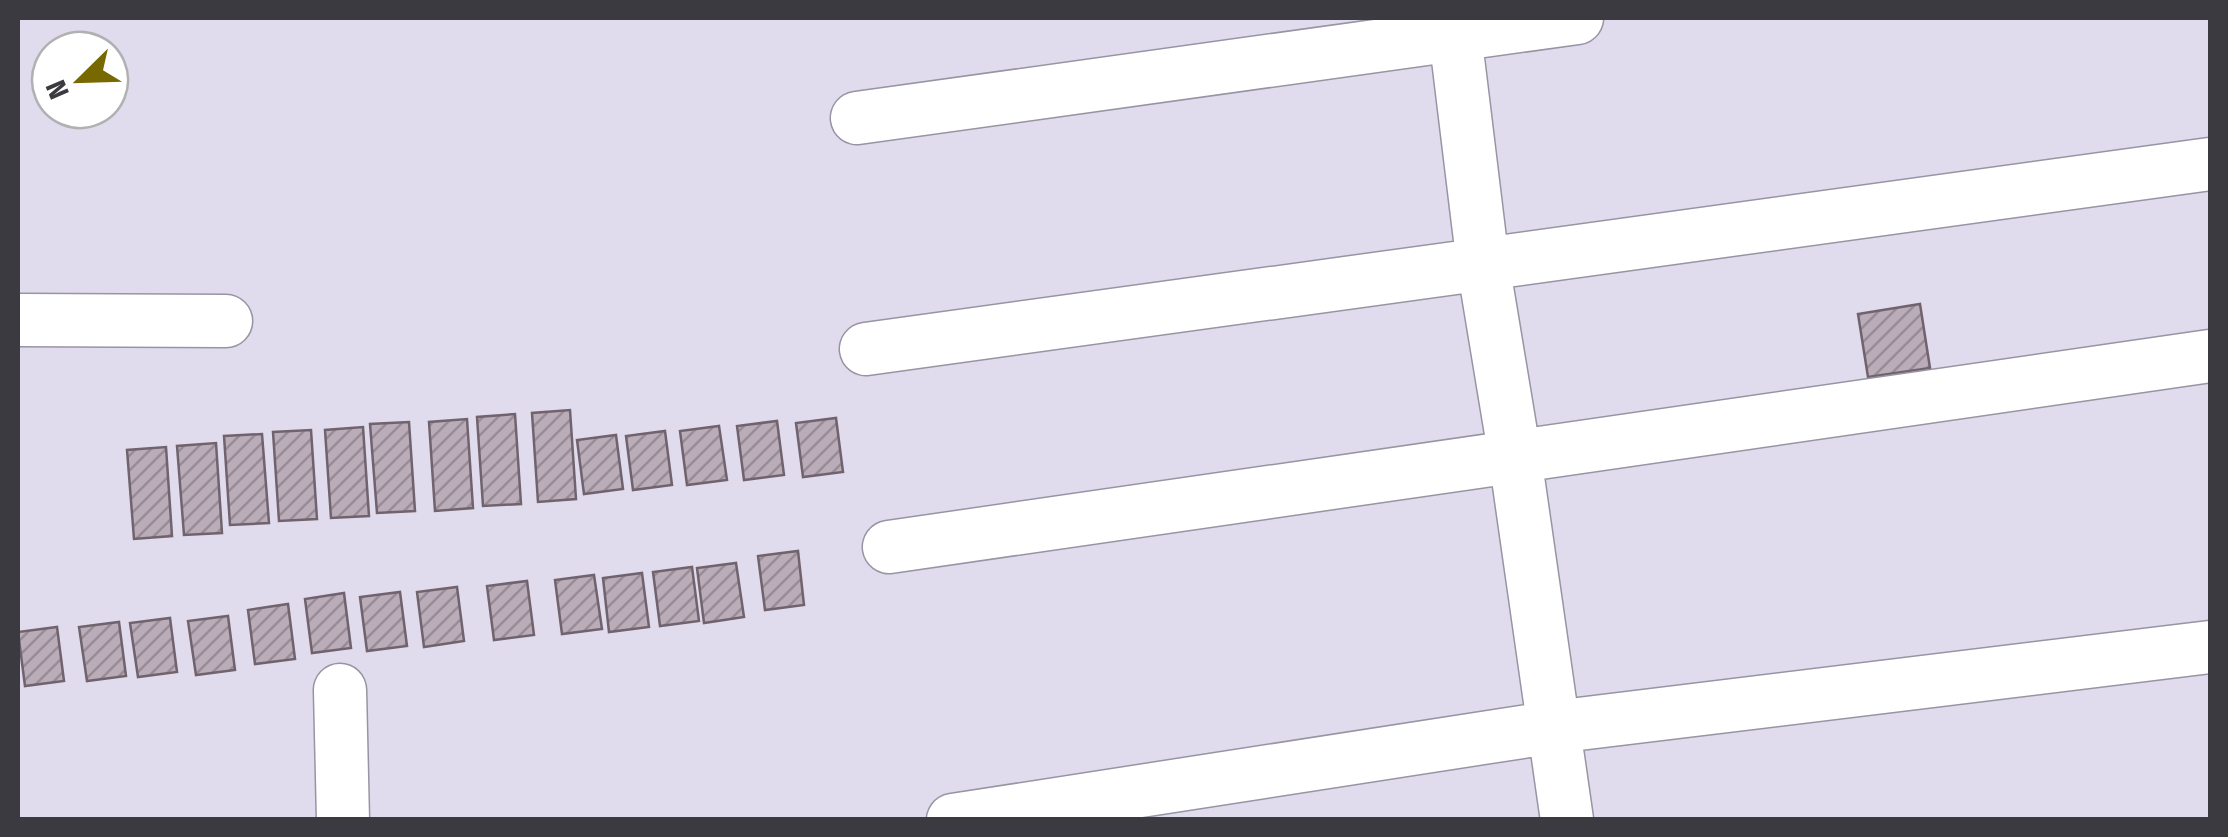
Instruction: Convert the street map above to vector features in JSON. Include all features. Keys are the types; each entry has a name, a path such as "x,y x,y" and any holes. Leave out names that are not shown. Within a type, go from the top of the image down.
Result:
{"street":[{"path":"858,118 1454,26 1578,18"},
{"path":"1454,26 1483,264 1567,820"},
{"path":"866,348 2210,164"},
{"path":"18,320 226,322"},
{"path":"889,547 2210,356"},
{"path":"953,820 1554,728 2210,648"},
{"path":"340,690 343,820"}],"building":[{"path":"1920,304 1930,368 1868,377 1858,314"},
{"path":"570,410 576,499 538,502 532,413"},
{"path":"515,414 521,504 483,506 477,417"},
{"path":"836,418 843,472 803,477 796,423"},
{"path":"467,419 473,508 435,511 429,422"},
{"path":"777,421 784,475 744,480 737,426"},
{"path":"409,422 415,511 377,513 370,424"},
{"path":"719,426 727,480 687,485 680,431"},
{"path":"363,427 369,516 331,518 325,430"},
{"path":"311,430 317,519 279,521 273,432"},
{"path":"665,431 672,485 633,490 626,436"},
{"path":"262,434 269,523 230,525 224,436"},
{"path":"616,435 623,489 584,494 577,440"},
{"path":"216,443 222,533 184,535 177,446"},
{"path":"166,447 172,536 134,539 127,450"},
{"path":"798,551 804,605 765,610 758,556"},
{"path":"736,563 744,617 704,623 697,568"},
{"path":"692,567 699,621 660,626 653,572"},
{"path":"642,573 649,627 609,632 603,578"},
{"path":"594,575 602,629 562,634 555,580"},
{"path":"527,581 534,635 494,640 487,586"},
{"path":"457,587 464,641 424,647 417,592"},
{"path":"400,592 407,646 367,651 360,597"},
{"path":"344,593 351,648 312,653 305,599"},
{"path":"288,604 295,659 255,664 248,610"},
{"path":"228,616 235,670 196,675 188,621"},
{"path":"170,618 177,672 138,677 130,623"},
{"path":"119,622 126,676 87,681 79,627"},
{"path":"57,627 64,681 25,686 18,632"}]}
